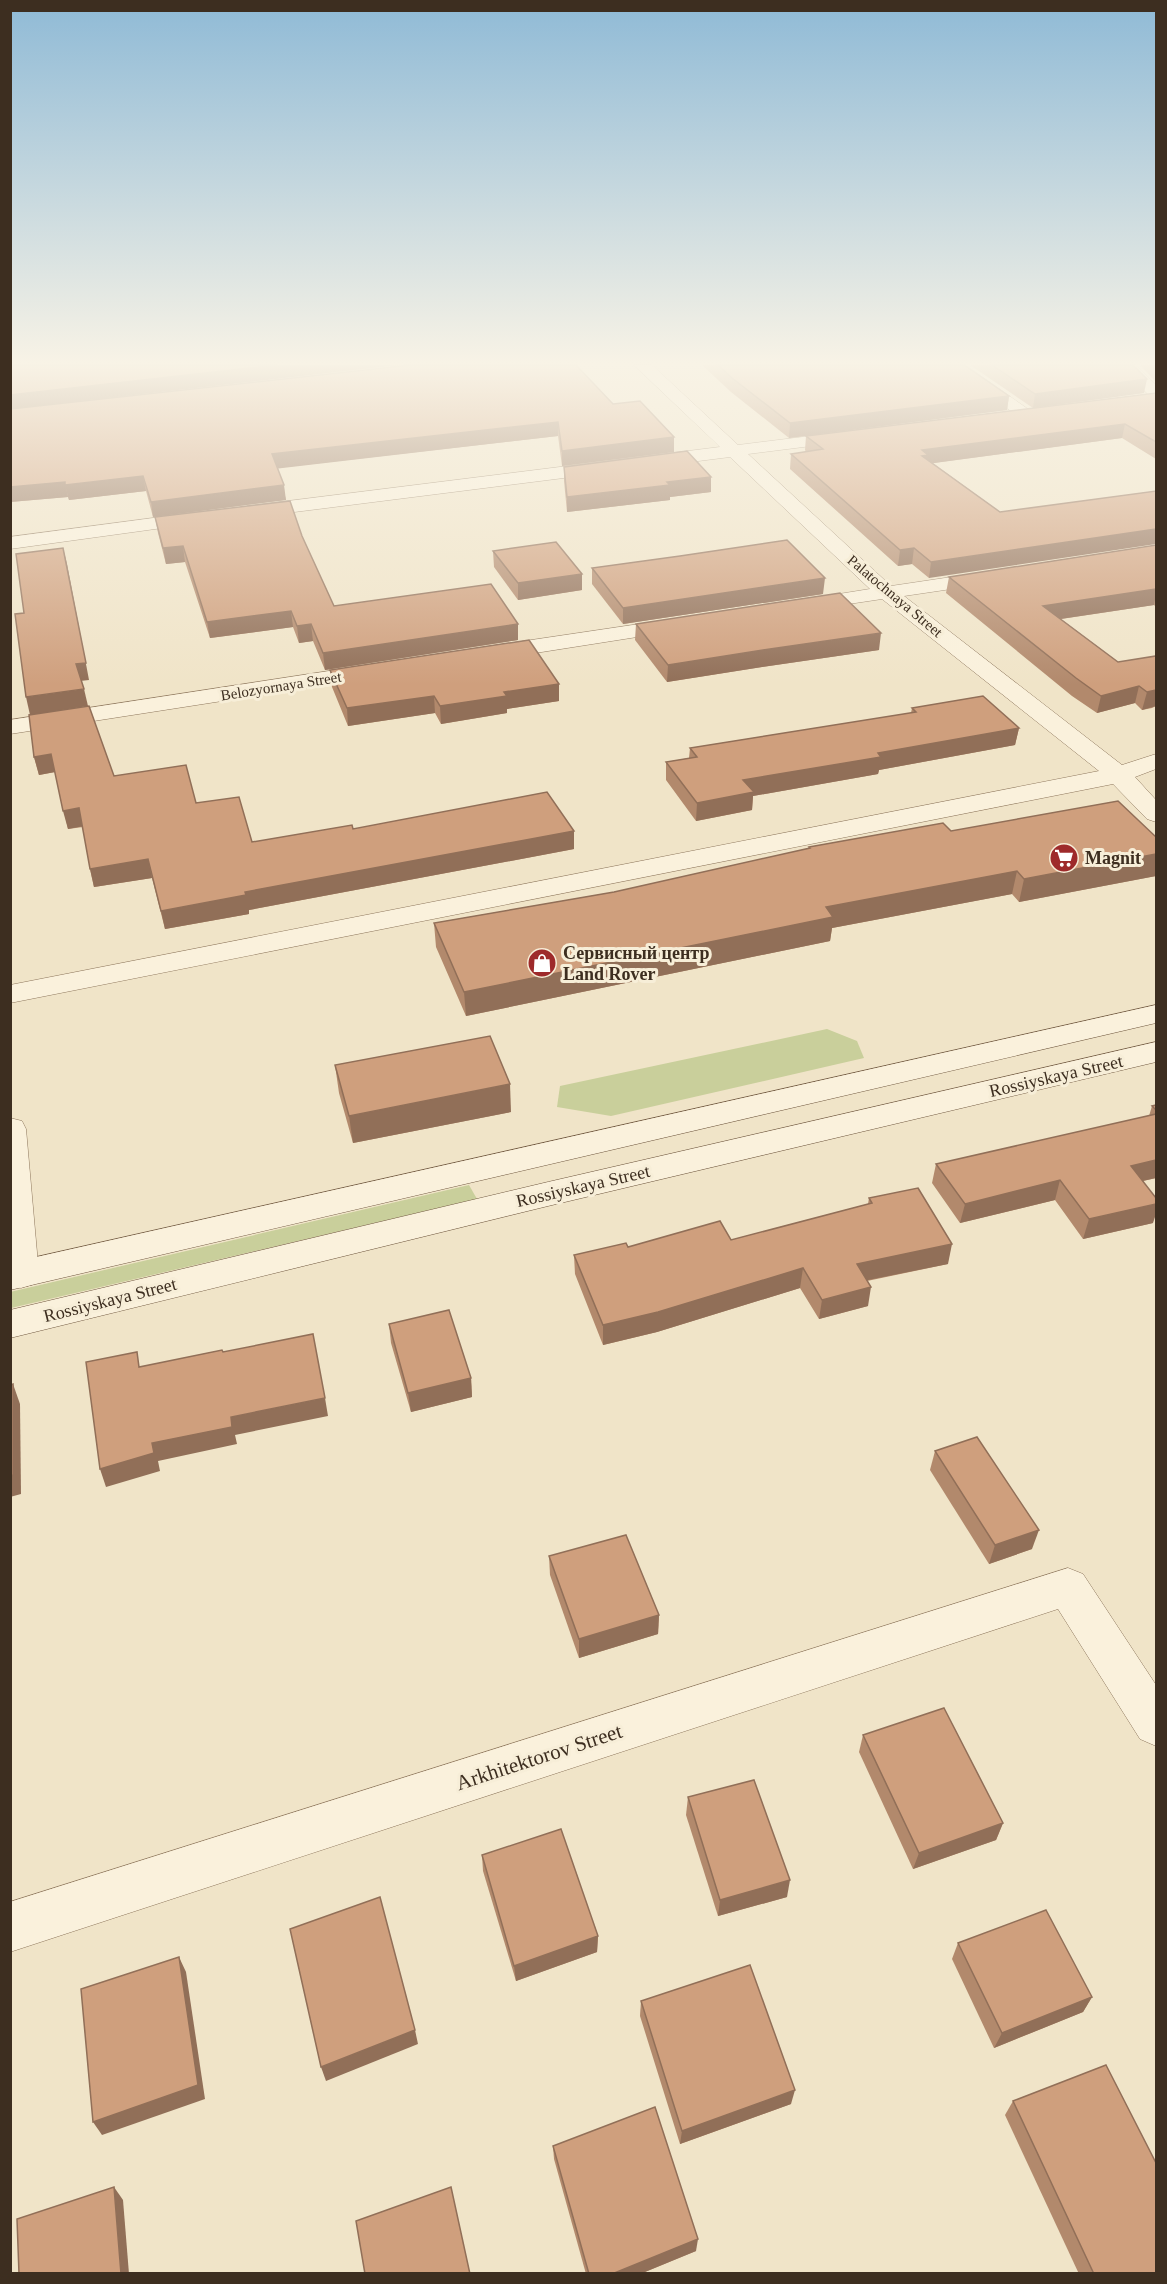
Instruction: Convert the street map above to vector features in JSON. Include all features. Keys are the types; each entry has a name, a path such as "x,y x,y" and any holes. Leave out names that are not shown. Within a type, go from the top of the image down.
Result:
{"street":[{"path":"10,543 565,472"},
{"name":"Palatochnaya Street","path":"757,472 887,592 1119,775 1156,814"},
{"path":"780,609 1016,573"},
{"path":"472,656 697,622"},
{"name":"Belozyornaya Street","path":"10,727 401,667"},
{"path":"10,994 1119,775 1156,761"},
{"name":"Rossiyskaya Street","path":"16,1276 1156,1014"},
{"name":"Rossiyskaya Street","path":"10,1324 537,1196 1156,1052"},
{"path":"10,1129 16,1276"},
{"name":"Arkhitektorov Street","path":"10,1926 1068,1587 1156,1724"}],"green space":[{"path":"827,1029 857,1041 864,1058 611,1116 557,1107 560,1086"},
{"path":"469,1185 477,1199 11,1308 10,1292"}],"building":[{"path":"10,472 279,472 284,485 151,502 143,476 65,485 65,482 10,487"},
{"path":"564,472 706,472 711,477 667,482 670,485 567,497"},
{"path":"811,472 944,472 1000,512 1156,491 1156,529 931,562 914,548 900,550"},
{"path":"290,501 302,536 334,606 491,584 518,624 323,653 311,624 297,626 291,611 207,622 183,546 163,548 155,517"},
{"path":"787,540 825,578 623,608 592,568 680,556"},
{"path":"556,542 582,574 518,583 493,551"},
{"path":"1156,545 1156,589 1043,606 1118,662 1156,656 1156,690 1147,692 1139,686 1101,696 949,577"},
{"path":"63,548 86,663 76,664 84,689 26,697 15,614 24,613 16,554"},
{"path":"840,593 881,633 668,665 636,624"},
{"path":"529,640 559,684 504,692 507,696 440,706 434,696 347,708 330,670"},
{"path":"983,696 1019,728 878,753 881,757 743,780 754,792 697,803 666,762 697,757 690,748 916,712 912,708"},
{"path":"89,706 114,776 186,765 196,803 239,797 252,842 352,825 353,829 547,792 574,831 245,892 246,895 161,911 148,859 90,869 79,808 63,811 51,754 34,757 29,715"},
{"path":"1118,801 1156,837 1156,854 1024,879 1017,871 826,907 833,917 464,992 434,923 614,892 809,847 943,823 951,831"},
{"path":"490,1036 510,1084 349,1116 335,1065"},
{"path":"1156,1114 1156,1160 1131,1166 1156,1198 1156,1204 1089,1219 1060,1180 965,1204 936,1164"},
{"path":"918,1188 952,1244 857,1264 871,1287 822,1300 803,1268 658,1312 603,1325 574,1255 626,1243 628,1247 720,1221 731,1240 872,1203 869,1198"},
{"path":"449,1310 471,1378 408,1393 389,1324"},
{"path":"313,1334 325,1398 231,1417 232,1427 152,1443 154,1453 100,1469 86,1362 137,1352 139,1367"},
{"path":"13,1384 13,1475 10,1476 10,1385"},
{"path":"977,1437 1039,1530 995,1545 935,1451"},
{"path":"626,1535 659,1615 579,1639 549,1556"},
{"path":"944,1708 1003,1823 919,1853 863,1735"},
{"path":"754,1780 790,1880 720,1900 688,1797"},
{"path":"561,1829 598,1936 514,1966 482,1855"},
{"path":"380,1897 415,2030 321,2067 290,1929"},
{"path":"1046,1910 1092,1997 1002,2033 958,1943"},
{"path":"179,1957 198,2085 93,2122 81,1989"},
{"path":"750,1965 795,2090 682,2131 641,2001"},
{"path":"1106,2065 1156,2163 1156,2274 1094,2274 1013,2101"},
{"path":"655,2107 698,2239 612,2274 589,2274 553,2146"},
{"path":"114,2187 121,2274 19,2274 17,2219"},
{"path":"451,2187 470,2274 365,2274 356,2221"}],"place":[{"name":"Magnit","path":"1064,858"},
{"name":"Сервисный центр Land Rover","path":"542,963"}]}
